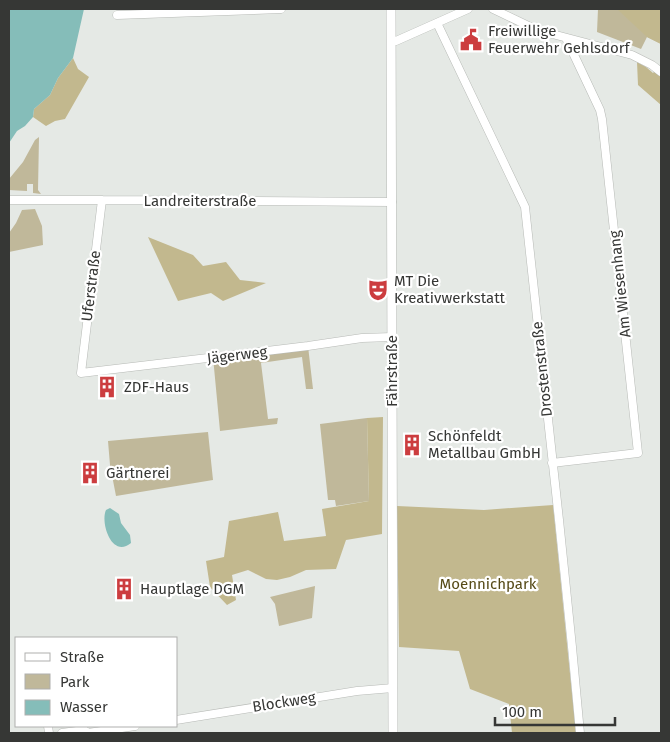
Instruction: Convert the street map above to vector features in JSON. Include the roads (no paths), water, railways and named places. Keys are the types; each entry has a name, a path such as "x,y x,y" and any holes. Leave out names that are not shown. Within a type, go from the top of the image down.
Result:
{"street":[{"path":"117,15 168,11 281,9"},
{"name":"Fährstraße","path":"391,9 393,733"},
{"path":"391,41 396,41 468,9"},
{"path":"493,9 537,30 632,55 661,72"},
{"name":"Drostenstraße","path":"437,23 524,207 580,733"},
{"name":"Am Wiesenhang","path":"552,463 638,453 602,119 600,110 566,38"},
{"name":"Landreiterstraße","path":"9,200 392,202"},
{"name":"Uferstraße","path":"81,373 102,200"},
{"name":"Jägerweg","path":"81,373 362,338 392,337"},
{"name":"Blockweg","path":"178,720 357,691 393,688"},
{"path":"62,733 84,730 88,733 128,727"}],"water":[{"path":"9,9 84,9 73,58 58,78 50,95 34,109 33,117 25,126 17,131 9,143"},
{"path":"110,508 119,514 121,523 130,535 131,543 124,547 113,543 106,530 106,510"}],"place":[{"name":"Freiwillige Feuerwehr Gehlsdorf","path":"471,40"},
{"name":"MT Die Kreativwerkstatt","path":"378,290"},
{"name":"ZDF-Haus","path":"107,387"},
{"name":"Schönfeldt Metallbau GmbH","path":"412,445"},
{"name":"Gärtnerei","path":"90,473"},
{"name":"Hauptlage DGM","path":"124,589"}],"park label":[{"name":"Moennichpark","path":"488,584"}]}
